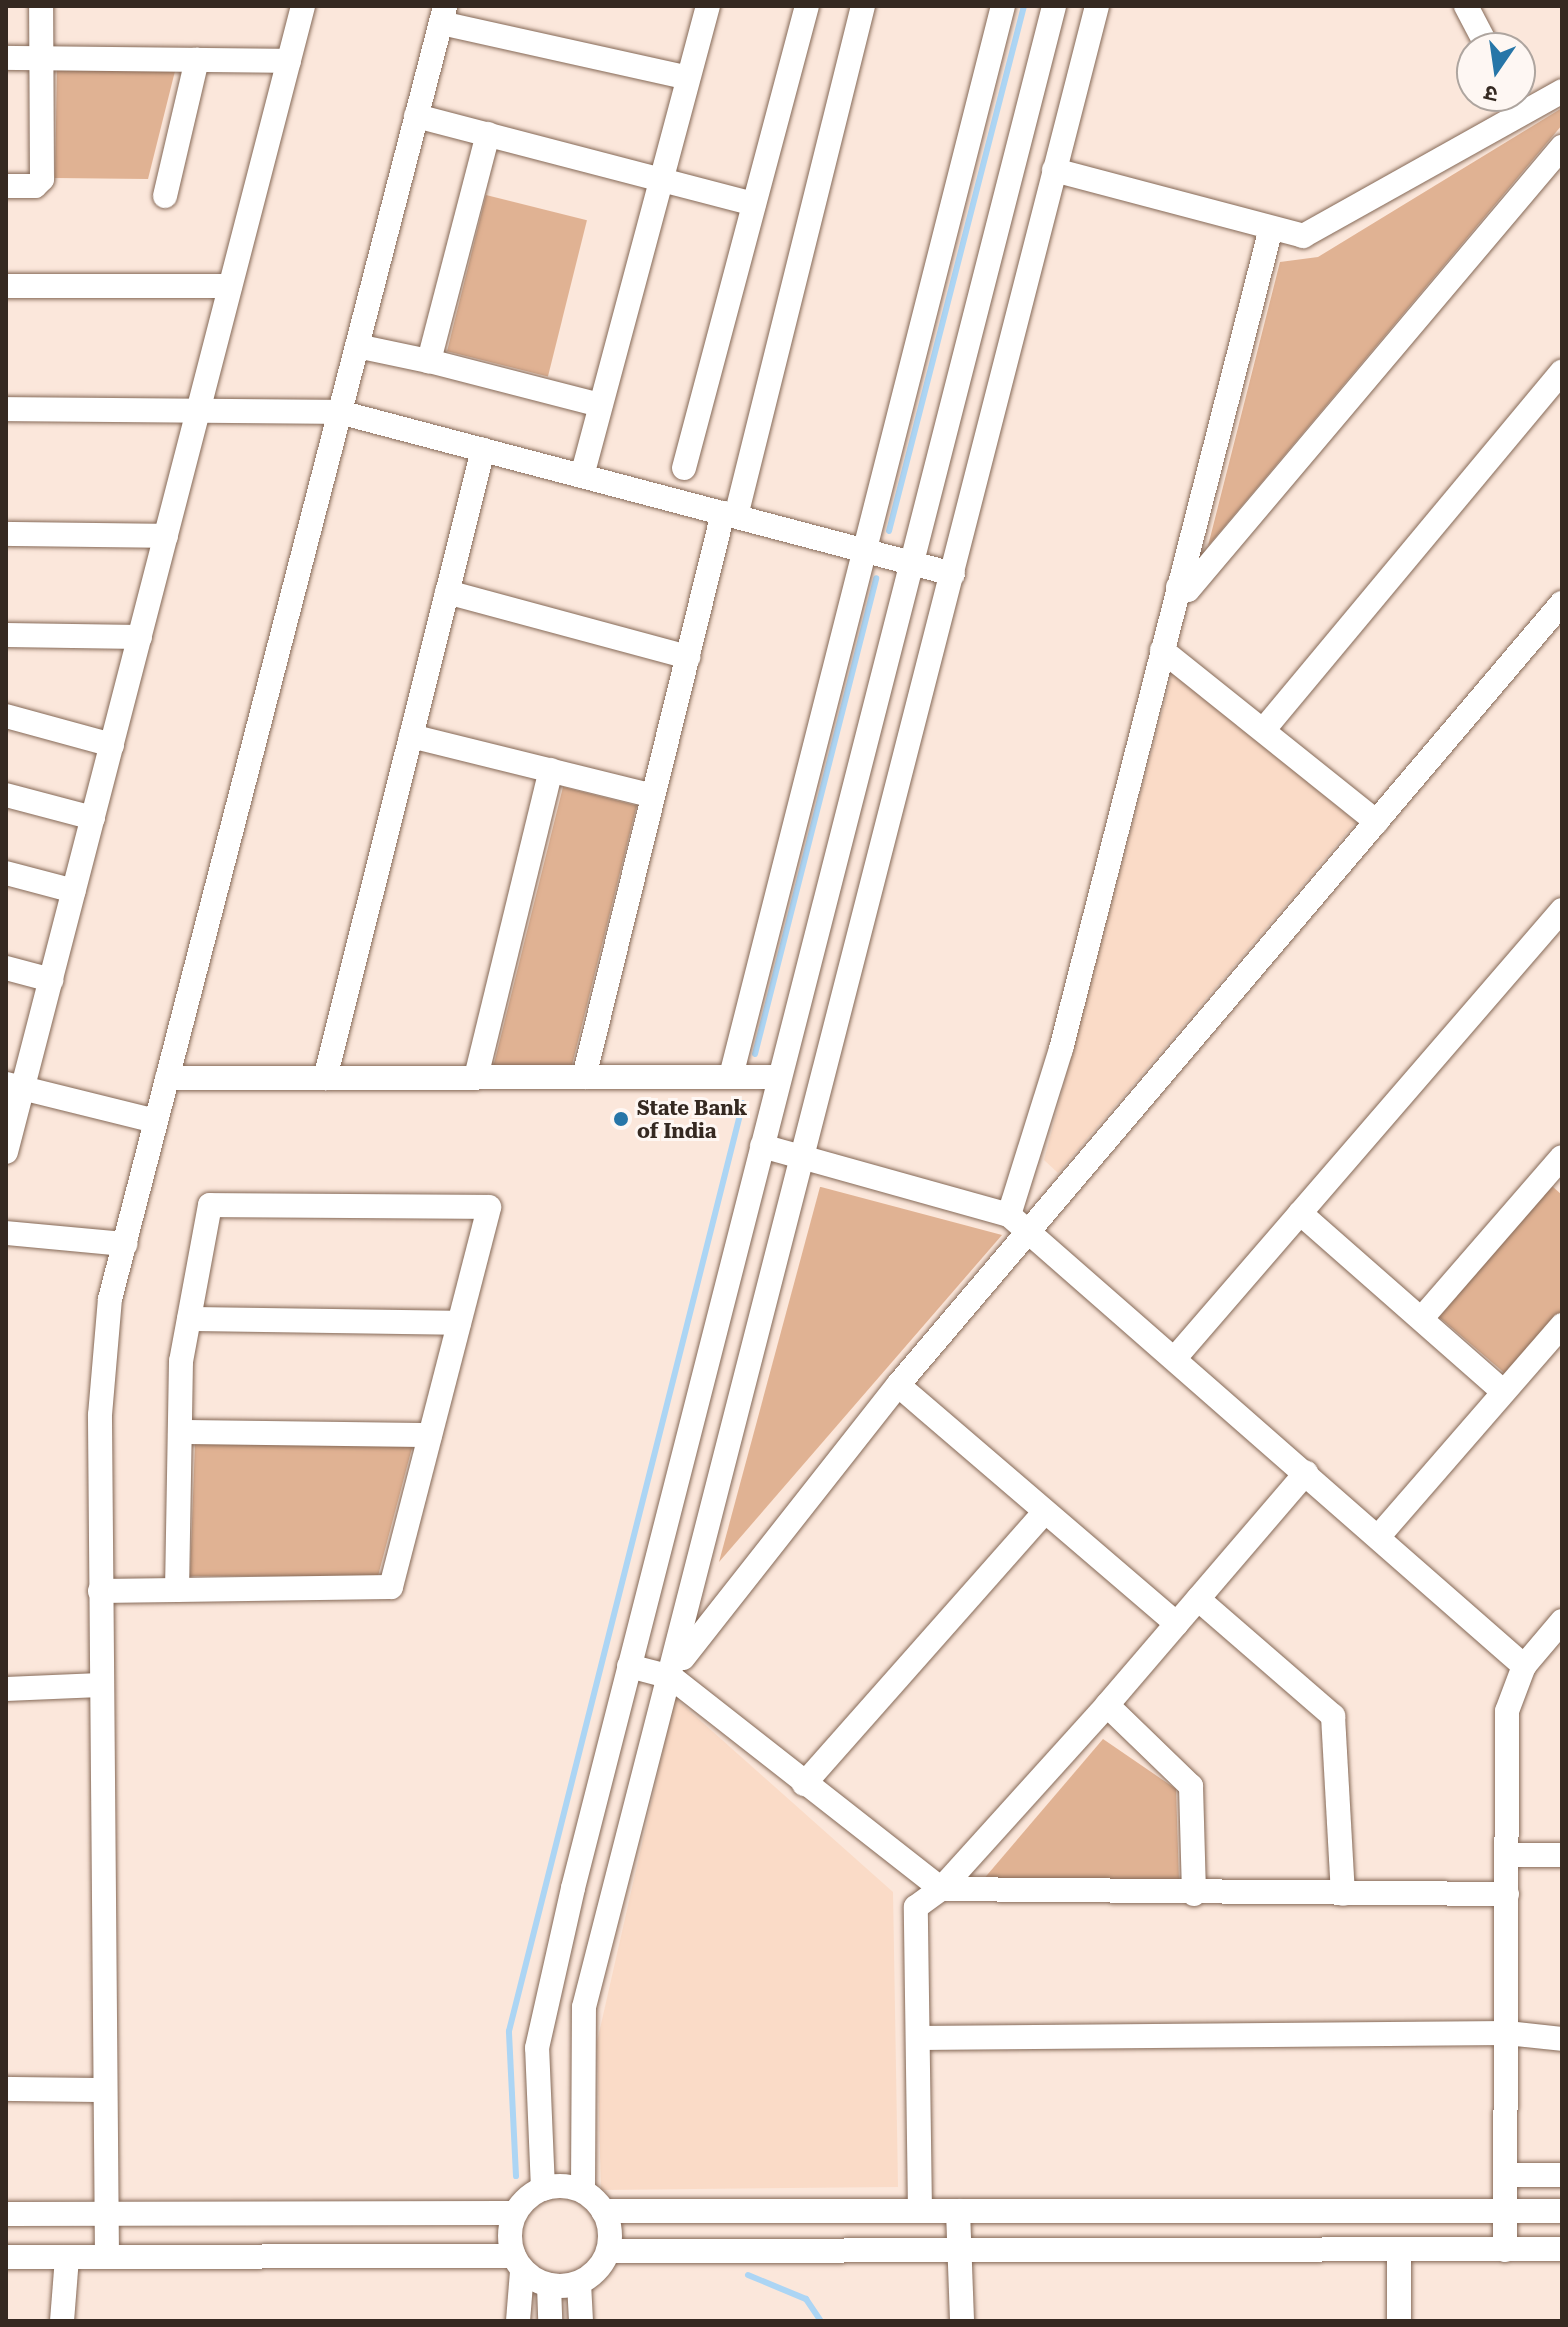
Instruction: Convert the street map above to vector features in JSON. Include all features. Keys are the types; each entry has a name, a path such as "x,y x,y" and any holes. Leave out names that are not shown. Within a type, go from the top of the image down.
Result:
{"street":[{"path":"6,186 35,186 42,179 41,6"},
{"path":"6,1152 14,1088 51,980 303,6"},
{"path":"582,476 684,77 708,6"},
{"path":"684,468 807,6"},
{"path":"584,1077 688,657 730,515 863,6"},
{"path":"731,1076 1003,6"},
{"path":"543,2189 537,2048 629,1666 1054,6"},
{"path":"583,2191 584,2007 807,1157 1097,6"},
{"path":"1466,6 1480,32"},
{"path":"107,2256 100,1415 110,1299 443,14 684,77"},
{"path":"6,58 289,61"},
{"path":"165,196 197,60"},
{"path":"1536,99 1562,91"},
{"path":"1054,170 1303,236 1507,112"},
{"path":"416,116 754,204"},
{"path":"429,361 488,134"},
{"path":"1178,587 1188,590 1562,147"},
{"path":"1009,1215 1061,1049 1271,228"},
{"path":"6,286 230,286"},
{"path":"357,346 429,361 600,405"},
{"path":"1265,728 1562,371"},
{"path":"6,409 339,412 953,574"},
{"path":"325,1078 483,450"},
{"path":"6,534 166,536"},
{"path":"447,592 688,657"},
{"path":"671,1677 898,1385 1562,603"},
{"path":"6,636 140,637"},
{"path":"1162,650 1265,728 1377,822"},
{"path":"6,716 112,745"},
{"path":"411,736 653,796"},
{"path":"476,1077 551,770"},
{"path":"6,795 93,818"},
{"path":"6,873 74,891"},
{"path":"1175,1358 1562,910"},
{"path":"6,968 51,980"},
{"path":"167,1078 779,1077"},
{"path":"14,1088 156,1121"},
{"path":"762,1146 1009,1215 1524,1666"},
{"path":"1422,1318 1557,1171"},
{"path":"100,1591 177,1590 391,1587 489,1207 210,1205 189,1319 180,1432 177,1590"},
{"path":"1300,1213 1504,1392"},
{"path":"6,1233 125,1244"},
{"path":"189,1319 459,1323"},
{"path":"1378,1537 1562,1325"},
{"path":"898,1385 1177,1624"},
{"path":"180,1432 430,1435"},
{"path":"920,2211 916,1907 941,1889 1107,1705 1306,1473"},
{"path":"804,1784 1045,1512"},
{"path":"1198,1599 1333,1716 1343,1894"},
{"path":"1505,2250 1507,1711 1524,1666 1562,1621"},
{"path":"629,1666 671,1677 941,1889 1194,1894 1507,1894"},
{"path":"6,1689 100,1685"},
{"path":"1107,1705 1191,1786 1194,1894"},
{"path":"1507,1855 1562,1855"},
{"path":"918,2038 1507,2033 1562,2039"},
{"path":"6,2089 105,2090"},
{"path":"1506,2175 1562,2175"},
{"path":"6,2214 514,2213 543,2189 583,2191 603,2211 608,2251"},
{"path":"603,2211 1562,2211"},
{"path":"958,2211 962,2321"},
{"path":"514,2213 518,2321"},
{"path":"6,2257 518,2264 549,2285 579,2283 608,2251 1562,2249"},
{"path":"1399,2250 1399,2321"},
{"path":"62,2321 67,2257"},
{"path":"579,2283 581,2321"},
{"path":"549,2285 550,2321"}],"shaded area":[{"path":"57,69 175,71 148,179 55,178"},
{"path":"1562,108 1562,125 1208,546 1280,262 1318,257"},
{"path":"486,195 587,220 548,376 447,351"},
{"path":"1173,670 1356,822 1058,1173 1044,1160"},
{"path":"563,787 637,805 567,1085 493,1066"},
{"path":"1552,1186 1562,1195 1562,1313 1508,1376 1439,1317"},
{"path":"820,1187 1002,1235 719,1562"},
{"path":"195,1444 413,1444 378,1576 190,1576"},
{"path":"675,1698 893,1892 898,2187 601,2190 597,2042"},
{"path":"1103,1739 1176,1789 1179,1881 982,1881"}],"waterway":[{"path":"889,531 1024,6"},
{"path":"755,1054 876,578"},
{"path":"516,2176 509,2031 743,1103"},
{"path":"748,2275 806,2299 821,2321"}],"place":[{"name":"State Bank of India","path":"621,1119"}]}
